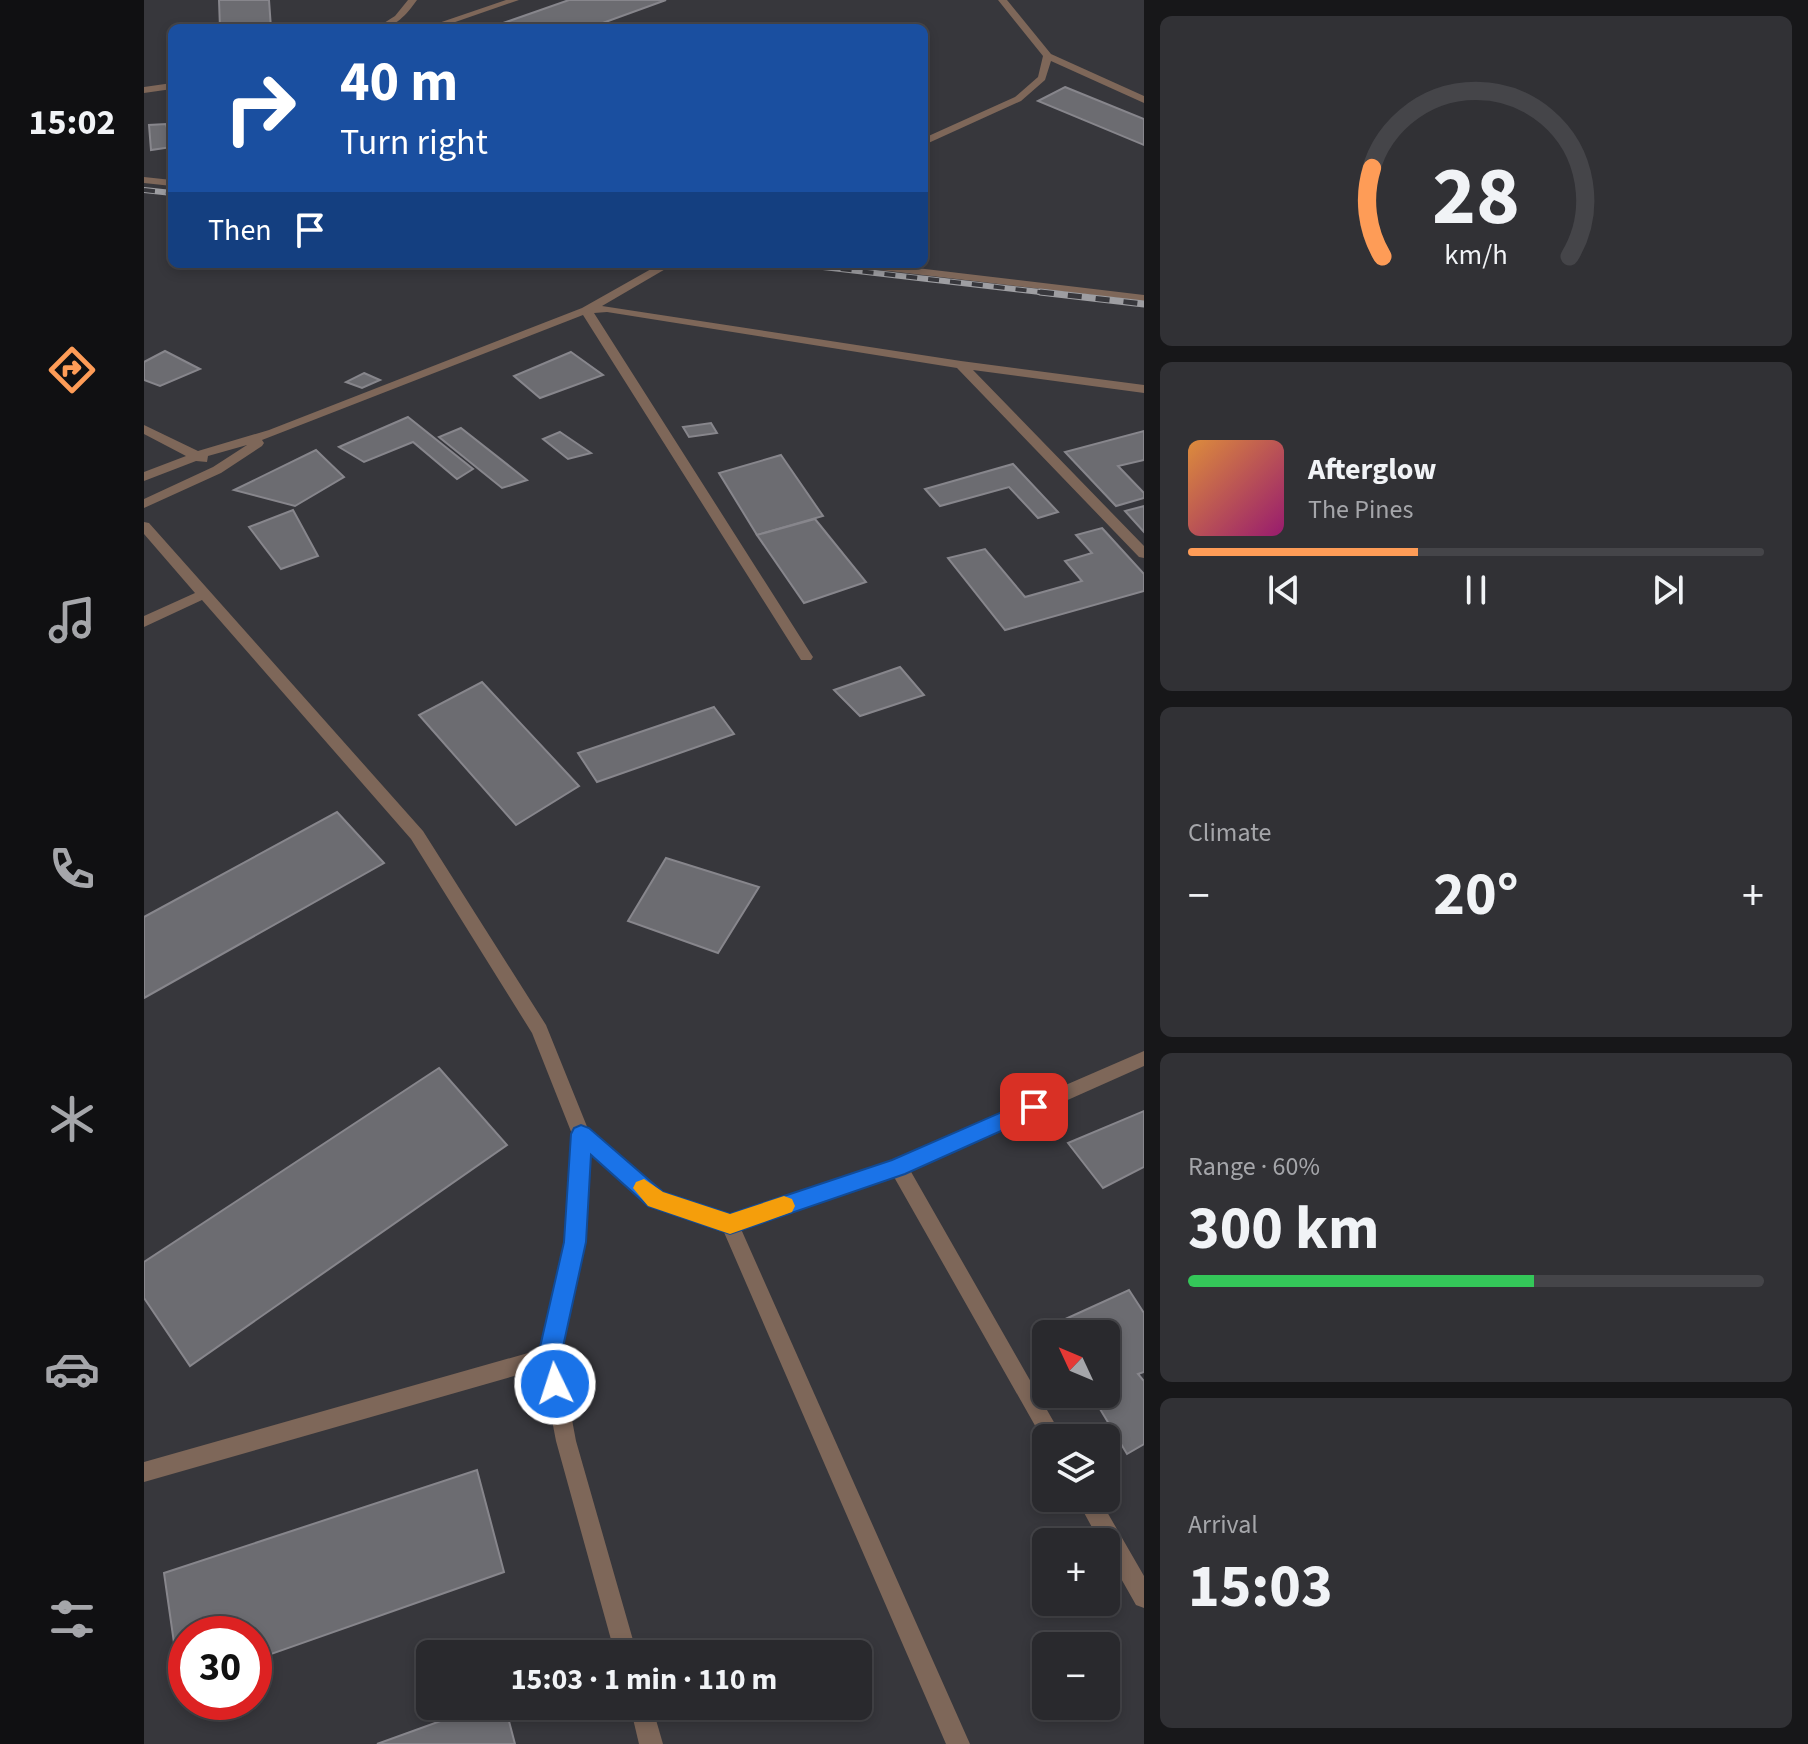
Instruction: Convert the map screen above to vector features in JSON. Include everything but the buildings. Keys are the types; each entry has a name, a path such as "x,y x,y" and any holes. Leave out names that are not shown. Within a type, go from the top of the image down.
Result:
{"street":[{"path":"388,24 398,18 413,0"},
{"path":"441,24 515,0"},
{"path":"1002,0 1048,56 1144,100"},
{"path":"928,140 1018,99 1042,78 1048,56"},
{"path":"144,90 168,87"},
{"path":"144,180 168,183"},
{"path":"144,477 199,455 273,433 586,310 661,268"},
{"path":"889,268 1144,298"},
{"path":"586,310 607,309 961,365 1144,389"},
{"path":"586,310 806,657"},
{"path":"961,365 1144,554"},
{"path":"144,429 199,455 217,470"},
{"path":"144,504 217,470 273,433"},
{"path":"144,526 417,835 540,1030 581,1134 575,1242 550,1356 566,1441 622,1640"},
{"path":"144,622 204,594"},
{"path":"581,1134 656,1199 730,1224 898,1167 1144,1059"},
{"path":"898,1167 1045,1424"},
{"path":"730,1224 958,1744"},
{"path":"144,1472 550,1356"},
{"path":"1095,1512 1144,1597"},
{"path":"645,1720 651,1744"}],"railway":[{"path":"144,190 168,193"},
{"path":"832,268 1058,294"},
{"path":"1040,292 1144,304"}],"slow traffic":[{"path":"644,1188 656,1199 730,1224 784,1206"}],"route":[{"path":"555,1384 550,1356 575,1242 581,1134 656,1199 730,1224 898,1167 1034,1107"}]}
